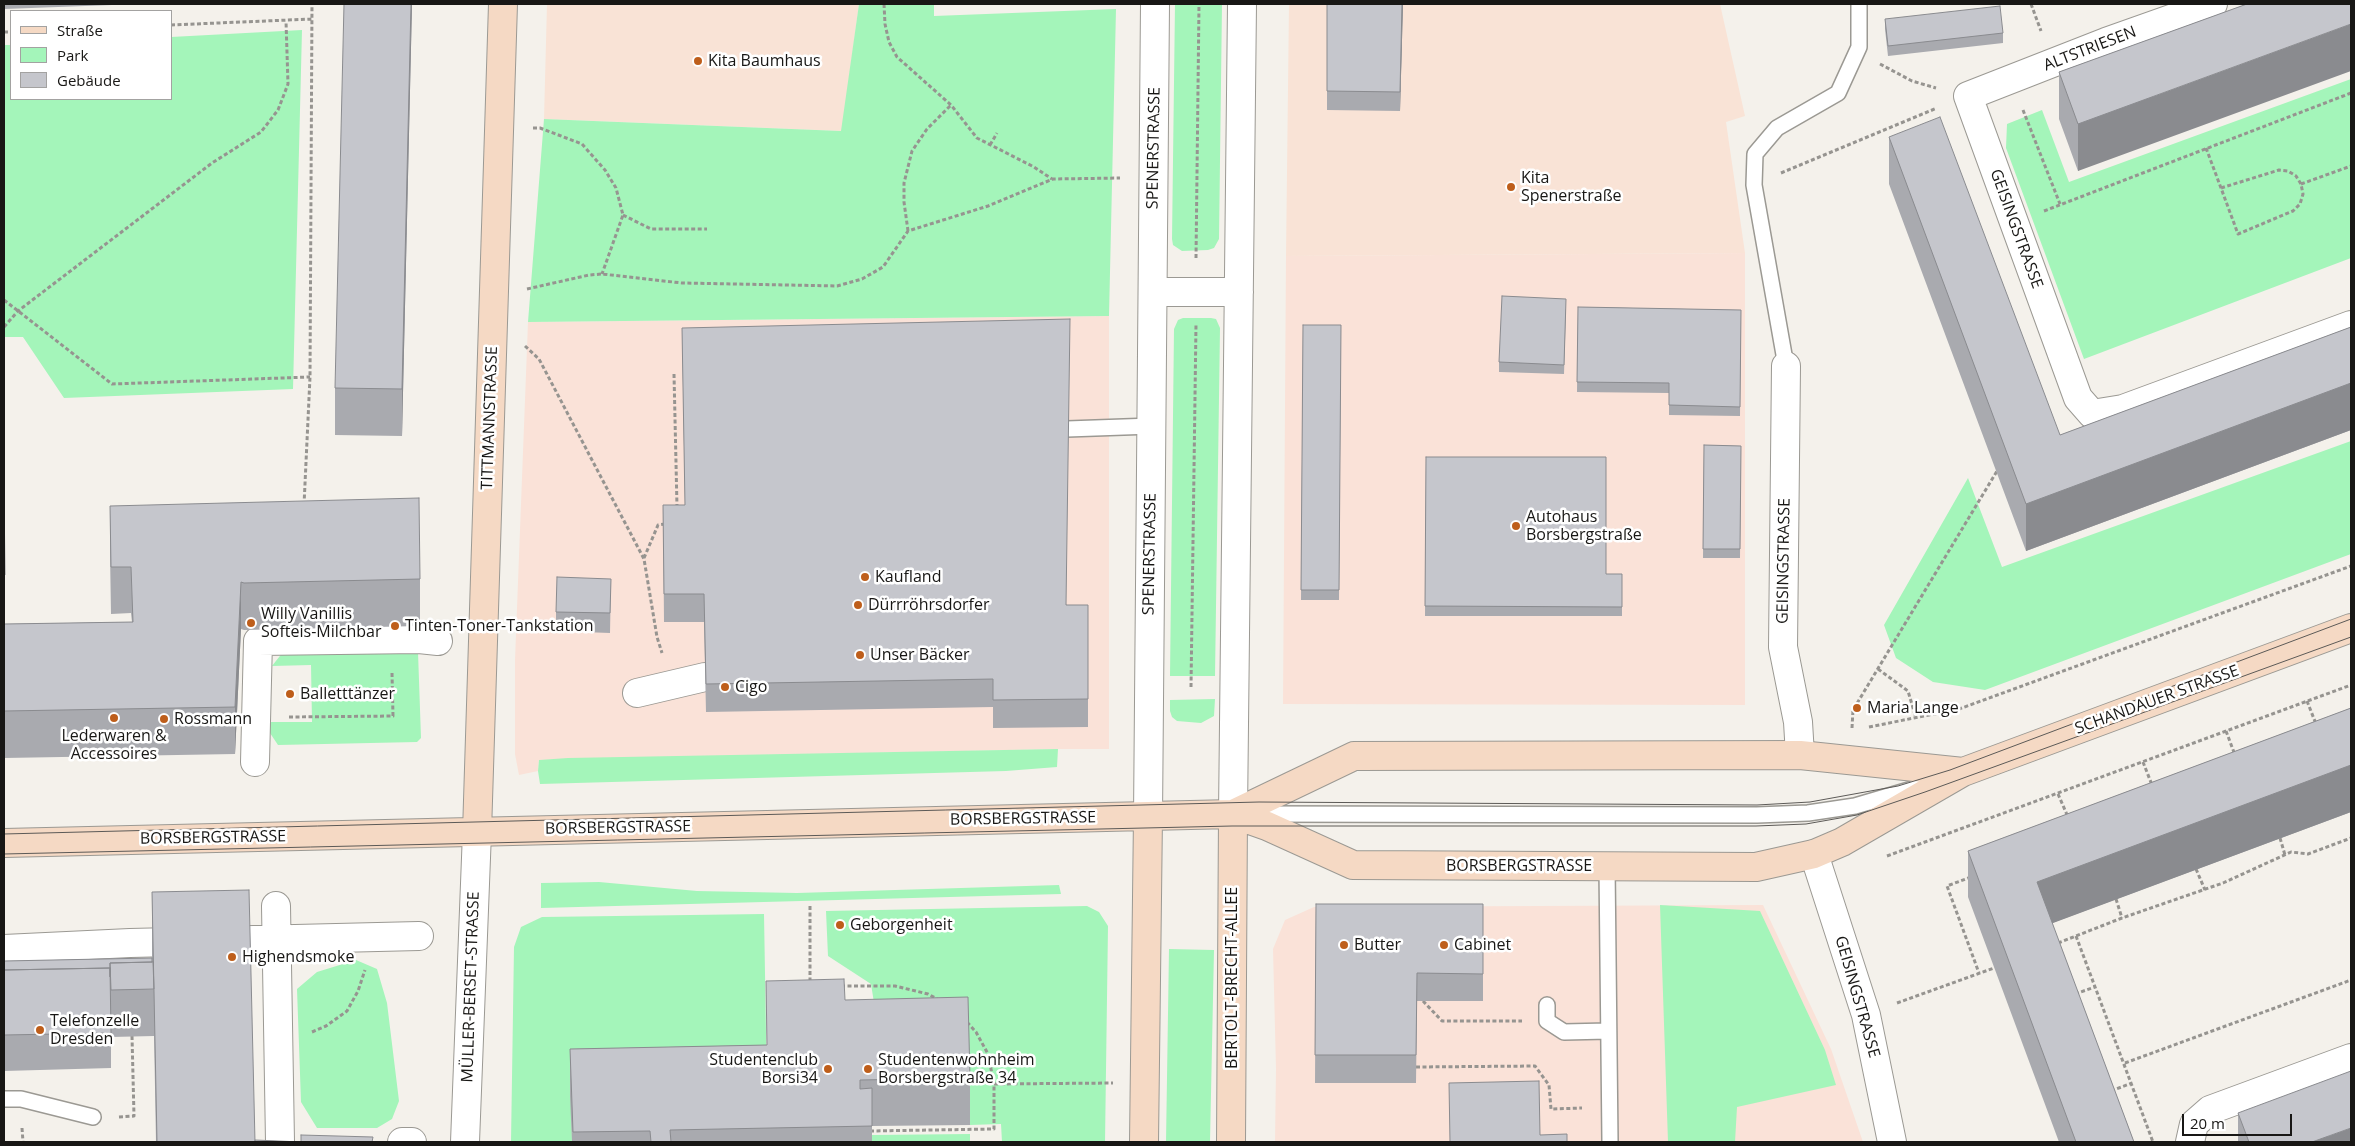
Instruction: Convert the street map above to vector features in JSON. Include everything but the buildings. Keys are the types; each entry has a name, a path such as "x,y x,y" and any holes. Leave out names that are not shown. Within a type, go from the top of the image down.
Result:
{"main road":[{"name":"TITTMANNSTRASSE","path":"477,832 503,4"},
{"name":"SCHANDAUER STRASSE","path":"1814,854 1842,842 1963,772 2351,628"},
{"name":"BORSBERGSTRASSE","path":"1233,814 1354,756 1800,755"},
{"name":"SCHANDAUER STRASSE","path":"1800,755 1963,772"},
{"name":"BORSBERGSTRASSE","path":"4,843 1233,814 1267,826 1353,865 1756,867 1814,854"},
{"name":"BERTOLT-BRECHT-ALLEE","path":"1231,1142 1233,814"},
{"path":"1144,1142 1148,816"}],"street":[{"name":"SPENERSTRASSE","path":"1148,816 1155,4"},
{"path":"1233,814 1242,4"},
{"name":"ALTSTRIESEN","path":"1968,96 2213,4"},
{"name":"GEISINGSTRASSE","path":"1968,96 2078,398 2092,414 2123,409 2351,325"},
{"path":"1153,292 1239,292"},
{"name":"GEISINGSTRASSE","path":"1786,366 1783,647 1798,722 1800,755"},
{"path":"255,762 258,642 419,639 438,641"},
{"path":"637,693 705,677"},
{"name":"MÜLLER-BERSET-STRASSE","path":"465,1142 477,832"},
{"name":"GEISINGSTRASSE","path":"1814,854 1866,1015 1892,1142"},
{"path":"276,906 280,1142"},
{"path":"4,949 419,936"},
{"path":"2190,1142 2194,1124 2210,1110 2351,1058"},
{"path":"402,1142 412,1142"}],"lane":[{"path":"1786,366 1754,185 1755,154 1777,128 1838,93 1859,47 1859,4"},
{"path":"1067,429 1152,426"},
{"path":"1233,814 1757,815 1808,813 1855,806 1963,772"},
{"path":"1607,866 1610,1142"},
{"path":"1547,1005 1547,1021 1564,1032 1608,1032"},
{"path":"4,1099 21,1099 94,1117"}],"path":[{"path":"304,511 310,377 312,4"},
{"path":"884,4 885,24 889,42 897,57 951,105 977,138 1034,167 1052,179"},
{"path":"1191,687 1199,4"},
{"path":"172,25 312,19"},
{"path":"4,327 18,311 212,163 261,132 278,110 288,84 286,21"},
{"path":"1859,47 1884,68 1912,82 1968,96"},
{"path":"2011,79 2060,204"},
{"path":"2014,222 2351,93"},
{"path":"1754,185 1968,96"},
{"path":"908,230 904,202 904,183 912,151 926,128 951,105"},
{"path":"500,127 540,128 582,144 605,170 616,188 623,215 602,274"},
{"path":"990,145 997,132"},
{"path":"2206,148 2238,234 2294,211 2300,204 2302,194 2301,184 2296,176 2288,171 2279,170 2221,188"},
{"path":"2301,184 2351,166"},
{"path":"673,685 657,638 644,558 540,359 494,306 589,275 602,274 682,283 837,286 862,279 883,268 908,230 988,206 1052,179 1153,178"},
{"path":"623,215 651,229 707,229"},
{"path":"4,300 112,384 310,377"},
{"path":"674,374 677,512"},
{"path":"1997,471 1853,710 1852,731 1959,709 2351,566"},
{"path":"644,558 658,525 668,523"},
{"path":"256,717 393,716 392,666"},
{"path":"1878,669 1908,691 1916,718"},
{"path":"1880,856 1890,856 2351,684"},
{"path":"2308,701 2318,728"},
{"path":"2226,731 2236,758"},
{"path":"2143,762 2154,788"},
{"path":"2058,794 2069,820"},
{"path":"2280,838 2285,855"},
{"path":"2052,946 2122,918 2205,890 2291,852 2308,854 2351,838"},
{"path":"2196,869 2205,890"},
{"path":"1974,875 1947,886 1979,973"},
{"path":"2116,899 2122,918"},
{"path":"810,906 810,986"},
{"path":"278,1041 298,1037 326,1026 347,1011 358,991 378,936"},
{"path":"2056,936 2059,943"},
{"path":"2076,936 2153,1142"},
{"path":"1866,1015 1994,968"},
{"path":"2124,1064 2351,980"},
{"path":"838,986 895,986 928,994 946,1004"},
{"path":"2071,996 2095,987"},
{"path":"1423,1001 1442,1021 1547,1021"},
{"path":"860,1131 994,1129 994,1084 988,1054 976,1032 960,1015"},
{"path":"94,1117 134,1116 132,1036"},
{"path":"1416,1067 1535,1066 1549,1085 1551,1109 1610,1107"},
{"path":"994,1084 1114,1083"},
{"path":"2107,1092 2132,1083"}],"shaded area":[{"name":"Kita Baumhaus","path":"547,4 859,4 842,131 544,119"},
{"name":"Kita Spenerstraße","path":"1289,4 1720,4 1745,116 1726,122 1745,253 1286,256"},
{"path":"1745,253 1745,705 1283,704 1286,256"},
{"path":"1109,316 1109,749 539,760 538,771 519,775 515,754 515,660 528,322"},
{"path":"1763,905 1831,1049 1863,1142 1275,1142 1276,1069 1273,949 1285,920 1314,907"}],"green space":[{"path":"859,4 934,4 934,16 1116,9 1109,316 528,322 544,119 841,131"},
{"path":"1175,4 1222,4 1219,239 1214,248 1208,250 1182,251 1173,245 1172,239"},
{"path":"302,30 293,389 64,398 23,337 4,337 4,45 10,45 10,100 172,100 172,37"},
{"path":"2351,79 2351,258 2084,359 2006,148 2007,124 2042,110 2069,182"},
{"path":"1183,318 1216,319 1220,328 1215,676 1170,676 1174,329 1178,320"},
{"path":"2351,441 2351,554 1985,690 1933,682 1896,658 1884,625 1968,478 2002,567"},
{"path":"283,652 418,652 421,738 417,742 278,745 270,733 269,722 312,722 311,665 272,666"},
{"path":"1215,699 1214,716 1201,723 1177,721 1172,717 1170,700"},
{"path":"1058,749 1057,767 1006,771 540,784 538,771 539,760 568,758"},
{"path":"599,882 697,891 797,893 1059,885 1061,894 541,908 541,883"},
{"path":"1660,905 1760,911 1825,1050 1836,1085 1737,1107 1735,1142 1668,1142"},
{"path":"1087,906 1099,912 1108,926 1105,1142 1002,1142 1001,1124 970,1125 968,1044 881,1046 871,984 828,956 826,911"},
{"path":"764,914 767,1092 571,1096 572,1142 511,1142 514,947 521,927 542,917"},
{"path":"1169,949 1214,950 1210,1142 1166,1142"},
{"path":"356,960 377,969 387,1003 399,1101 392,1119 377,1128 317,1128 301,1102 297,989 317,972"},
{"path":"970,1134 970,1142 872,1142 872,1135"}],"tram line":[{"path":"4,834 1259,802 1757,805 1810,802 1898,786 1950,770 2351,619"},
{"path":"4,854 1232,826 1756,826 1806,824 1857,815 1925,792 2351,637"}],"place":[{"name":"Kita Baumhaus","path":"698,61"},
{"name":"Kita Spenerstraße","path":"1511,187"},
{"name":"Autohaus Borsbergstraße","path":"1516,526"},
{"name":"Kaufland","path":"865,577"},
{"name":"Dürrröhrsdorfer","path":"858,605"},
{"name":"Willy Vanillis Softeis-Milchbar","path":"251,623"},
{"name":"Tinten-Toner-Tankstation","path":"395,626"},
{"name":"Unser Bäcker","path":"860,655"},
{"name":"Cigo","path":"725,687"},
{"name":"Balletttänzer","path":"290,694"},
{"name":"Maria Lange","path":"1857,708"},
{"name":"Lederwaren & Accessoires","path":"114,718"},
{"name":"Rossmann","path":"164,719"},
{"name":"Geborgenheit","path":"840,925"},
{"name":"Butter","path":"1344,945"},
{"name":"Cabinet","path":"1444,945"},
{"name":"Highendsmoke","path":"232,957"},
{"name":"Telefonzelle Dresden","path":"40,1030"},
{"name":"Studentenclub Borsi34","path":"828,1069"},
{"name":"Studentenwohnheim Borsbergstraße 34","path":"868,1069"}]}
